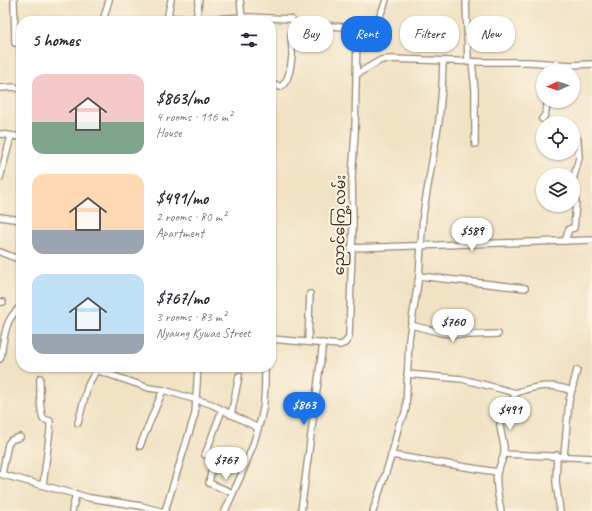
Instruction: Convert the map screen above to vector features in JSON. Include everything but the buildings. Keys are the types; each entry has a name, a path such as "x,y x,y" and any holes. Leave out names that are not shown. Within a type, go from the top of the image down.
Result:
{"street":[{"path":"14,0 15,43"},
{"path":"104,16 109,0"},
{"path":"170,16 168,14 171,0"},
{"path":"197,16 199,0"},
{"path":"240,0 242,16"},
{"path":"380,16 386,0"},
{"path":"466,0 470,62 475,90 475,144"},
{"path":"276,18 288,19"},
{"path":"276,85 280,87 286,83 292,52"},
{"name":"ညောင်ကြွေ့လမ်း","path":"276,339 340,345 346,343 349,337 353,222 352,177 358,52"},
{"path":"357,74 381,60 390,59 563,64"},
{"path":"373,511 391,455 399,424 406,409 411,325 418,276 427,185 439,121 443,61"},
{"path":"580,64 592,64"},
{"path":"0,88 16,88"},
{"path":"0,134 16,136"},
{"path":"0,178 11,136"},
{"path":"565,241 569,229 574,228 575,212"},
{"path":"0,217 16,219"},
{"path":"351,248 592,240"},
{"path":"0,252 16,258"},
{"path":"418,276 525,288"},
{"path":"308,342 310,294"},
{"path":"0,359 3,331 11,316 16,311"},
{"path":"411,325 442,333 468,335 498,334"},
{"path":"301,511 323,343"},
{"path":"564,456 567,415 571,390 577,370"},
{"path":"78,423 89,383 95,372"},
{"path":"105,372 149,388 163,390 212,404 258,428"},
{"path":"165,511 193,421 198,372"},
{"path":"225,511 248,459 258,428 263,408 265,372"},
{"path":"407,374 462,379 516,393 546,386 571,390"},
{"path":"231,415 238,376"},
{"path":"40,378 40,405 42,415 43,419 50,421 43,485"},
{"path":"140,446 163,390"},
{"path":"501,511 497,491 498,472 505,454 500,424 516,393"},
{"path":"205,455 222,410"},
{"path":"20,437 11,440 8,444 1,474 76,494 160,511"},
{"path":"505,454 592,458"},
{"path":"391,455 498,472"},
{"path":"558,456 556,482 560,511"},
{"path":"211,472 209,483 233,494"},
{"path":"72,511 76,494"}]}
